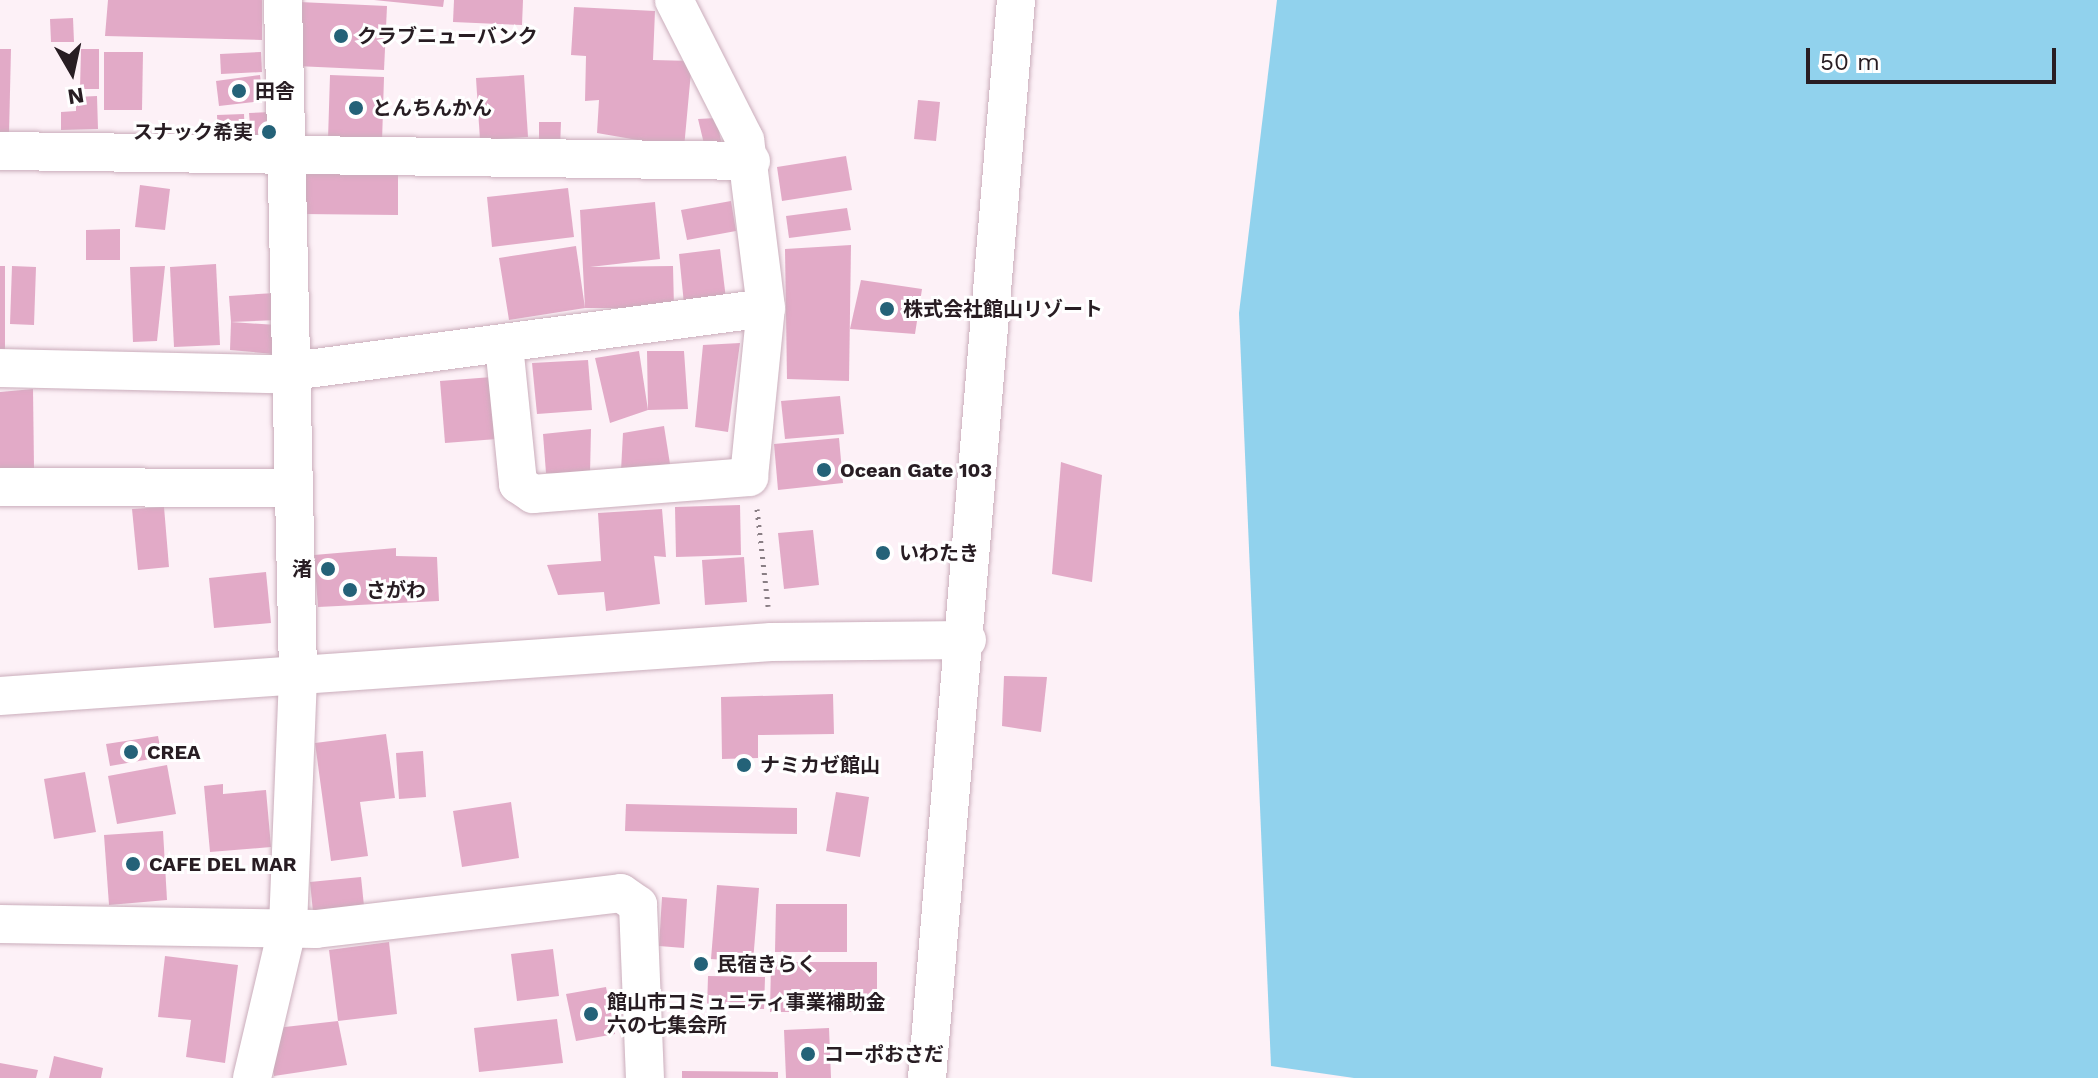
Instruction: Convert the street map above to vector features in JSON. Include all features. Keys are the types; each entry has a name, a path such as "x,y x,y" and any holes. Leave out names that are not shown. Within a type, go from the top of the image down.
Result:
{"street":[{"path":"252,1078 288,926 298,672 283,0"},
{"path":"504,345 518,484 533,494 749,477 766,308 751,161 674,0"},
{"path":"927,1078 967,640 1016,0"},
{"path":"0,151 751,161"},
{"path":"0,368 292,372 766,308"},
{"path":"0,487 292,488"},
{"path":"0,696 298,672 771,642 967,640"},
{"path":"0,924 288,926 316,929 621,893 638,905 645,1078"}],"path":[{"path":"749,477 771,642"}],"water":[{"path":"1277,0 2098,0 2098,1078 1354,1078 1271,1066 1239,313"}],"building":[{"path":"108,0 262,0 262,40 105,36"},
{"path":"374,0 444,0 443,7"},
{"path":"454,0 523,0 522,25 453,22"},
{"name":"クラブニューバンク","path":"299,2 387,6 384,70 296,66"},
{"path":"574,7 655,11 653,60 692,61 684,148 597,133 599,100 585,101 586,56 571,55"},
{"path":"73,18 74,42 51,42 50,19"},
{"path":"0,49 11,49 9,134 0,134"},
{"path":"81,49 99,49 99,89 80,89"},
{"path":"104,52 143,52 142,110 104,110"},
{"path":"261,52 262,72 221,74 220,54"},
{"name":"田舎","path":"260,75 263,101 219,106 216,81"},
{"name":"とんちんかん","path":"330,75 384,77 382,141 328,139"},
{"path":"524,75 528,137 480,140 476,78"},
{"path":"97,96 98,129 61,130 61,112 76,111 76,97"},
{"path":"918,100 940,102 936,141 914,139"},
{"path":"271,112 273,136 251,138 249,113"},
{"path":"244,114 245,139 218,140 217,115"},
{"path":"716,118 723,149 706,152 698,119"},
{"path":"539,122 561,122 560,148 539,147"},
{"path":"846,156 852,190 782,201 777,167"},
{"path":"303,170 398,172 398,215 302,214"},
{"path":"140,185 170,189 165,230 135,227"},
{"path":"568,188 574,237 492,247 487,197"},
{"path":"731,201 736,231 687,240 681,210"},
{"path":"655,202 660,259 590,267 673,266 674,308 585,308 580,210"},
{"path":"847,208 851,230 789,238 786,216"},
{"path":"120,229 120,260 86,260 86,230"},
{"path":"851,245 849,381 787,379 785,249"},
{"path":"576,246 585,308 509,320 499,258"},
{"path":"720,249 726,299 684,304 679,254"},
{"path":"216,264 220,345 174,347 170,267"},
{"path":"0,266 5,266 5,350 0,350"},
{"path":"12,266 36,267 34,325 10,324"},
{"path":"165,266 157,341 133,342 130,267"},
{"name":"株式会社館山リゾート","path":"861,280 922,289 915,334 850,329"},
{"path":"275,293 277,320 231,322 229,296"},
{"path":"231,322 277,325 274,354 230,350"},
{"path":"740,343 728,432 695,427 703,345"},
{"path":"639,351 648,410 610,423 595,358"},
{"path":"647,351 684,351 688,409 648,410"},
{"path":"588,360 592,410 537,414 532,363"},
{"path":"492,377 497,439 445,443 440,381"},
{"path":"33,389 34,468 0,468 0,392"},
{"path":"840,396 844,434 785,439 781,401"},
{"path":"664,426 670,464 621,471 623,433"},
{"path":"591,429 590,474 546,473 543,434"},
{"path":"839,438 843,483 778,490 774,444"},
{"path":"1061,462 1102,475 1092,582 1052,574"},
{"path":"740,505 741,555 676,557 675,507"},
{"path":"164,507 169,567 138,570 132,509"},
{"path":"662,509 666,557 654,556 660,604 606,611 604,592 558,595 547,565 601,561 598,513"},
{"path":"813,530 819,585 784,589 778,533"},
{"path":"396,548 396,556 437,557 439,601 318,607 314,555"},
{"path":"744,557 747,602 705,605 702,560"},
{"path":"266,572 271,623 214,628 209,578"},
{"path":"1004,676 1047,677 1041,732 1002,726"},
{"path":"833,694 834,734 758,735 758,758 722,759 721,697"},
{"path":"386,734 395,798 360,802 368,856 331,861 315,743"},
{"path":"158,736 162,757 110,766 106,744"},
{"path":"423,751 426,797 399,799 396,753"},
{"path":"167,765 176,814 117,824 108,776"},
{"path":"85,772 96,832 54,839 44,779"},
{"path":"223,784 223,794 266,790 271,847 210,852 204,786"},
{"path":"836,792 869,797 860,857 826,851"},
{"path":"511,802 519,858 462,867 453,811"},
{"path":"626,804 797,808 797,834 625,831"},
{"path":"163,831 167,900 109,905 104,835"},
{"path":"361,877 364,906 313,912 310,882"},
{"path":"717,885 759,888 753,962 711,959"},
{"path":"662,897 687,899 684,948 659,946"},
{"path":"776,904 847,904 847,952 775,952"},
{"path":"389,942 397,1014 338,1021 329,950"},
{"path":"553,949 559,996 517,1001 511,954"},
{"path":"165,956 238,965 225,1063 186,1057 191,1020 158,1017"},
{"path":"771,962 877,962 877,1012 770,1012"},
{"path":"708,976 765,977 764,1009 707,1008"},
{"name":"館山市コミュニティ事業補助金 六の七集会所","path":"606,987 615,1034 576,1041 566,994"},
{"path":"557,1019 563,1063 479,1072 474,1028"},
{"path":"338,1021 347,1065 274,1076 267,1029"},
{"name":"コーポおさだ","path":"829,1028 831,1078 786,1078 784,1030"},
{"path":"54,1056 103,1068 101,1078 49,1078"},
{"path":"0,1063 38,1070 36,1078 0,1078"},
{"path":"682,1071 778,1072 778,1078 682,1078"}],"place":[{"name":"クラブニューバンク","path":"341,36"},
{"name":"田舎","path":"239,91"},
{"name":"とんちんかん","path":"356,108"},
{"name":"スナック希実","path":"269,132"},
{"name":"株式会社館山リゾート","path":"887,309"},
{"name":"Ocean Gate 103","path":"824,470"},
{"name":"いわたき","path":"883,553"},
{"name":"渚","path":"328,569"},
{"name":"さがわ","path":"350,590"},
{"name":"CREA","path":"131,752"},
{"name":"ナミカゼ館山","path":"744,765"},
{"name":"CAFE DEL MAR","path":"133,864"},
{"name":"民宿きらく","path":"701,964"},
{"name":"館山市コミュニティ事業補助金 六の七集会所","path":"591,1014"},
{"name":"コーポおさだ","path":"808,1054"}]}
